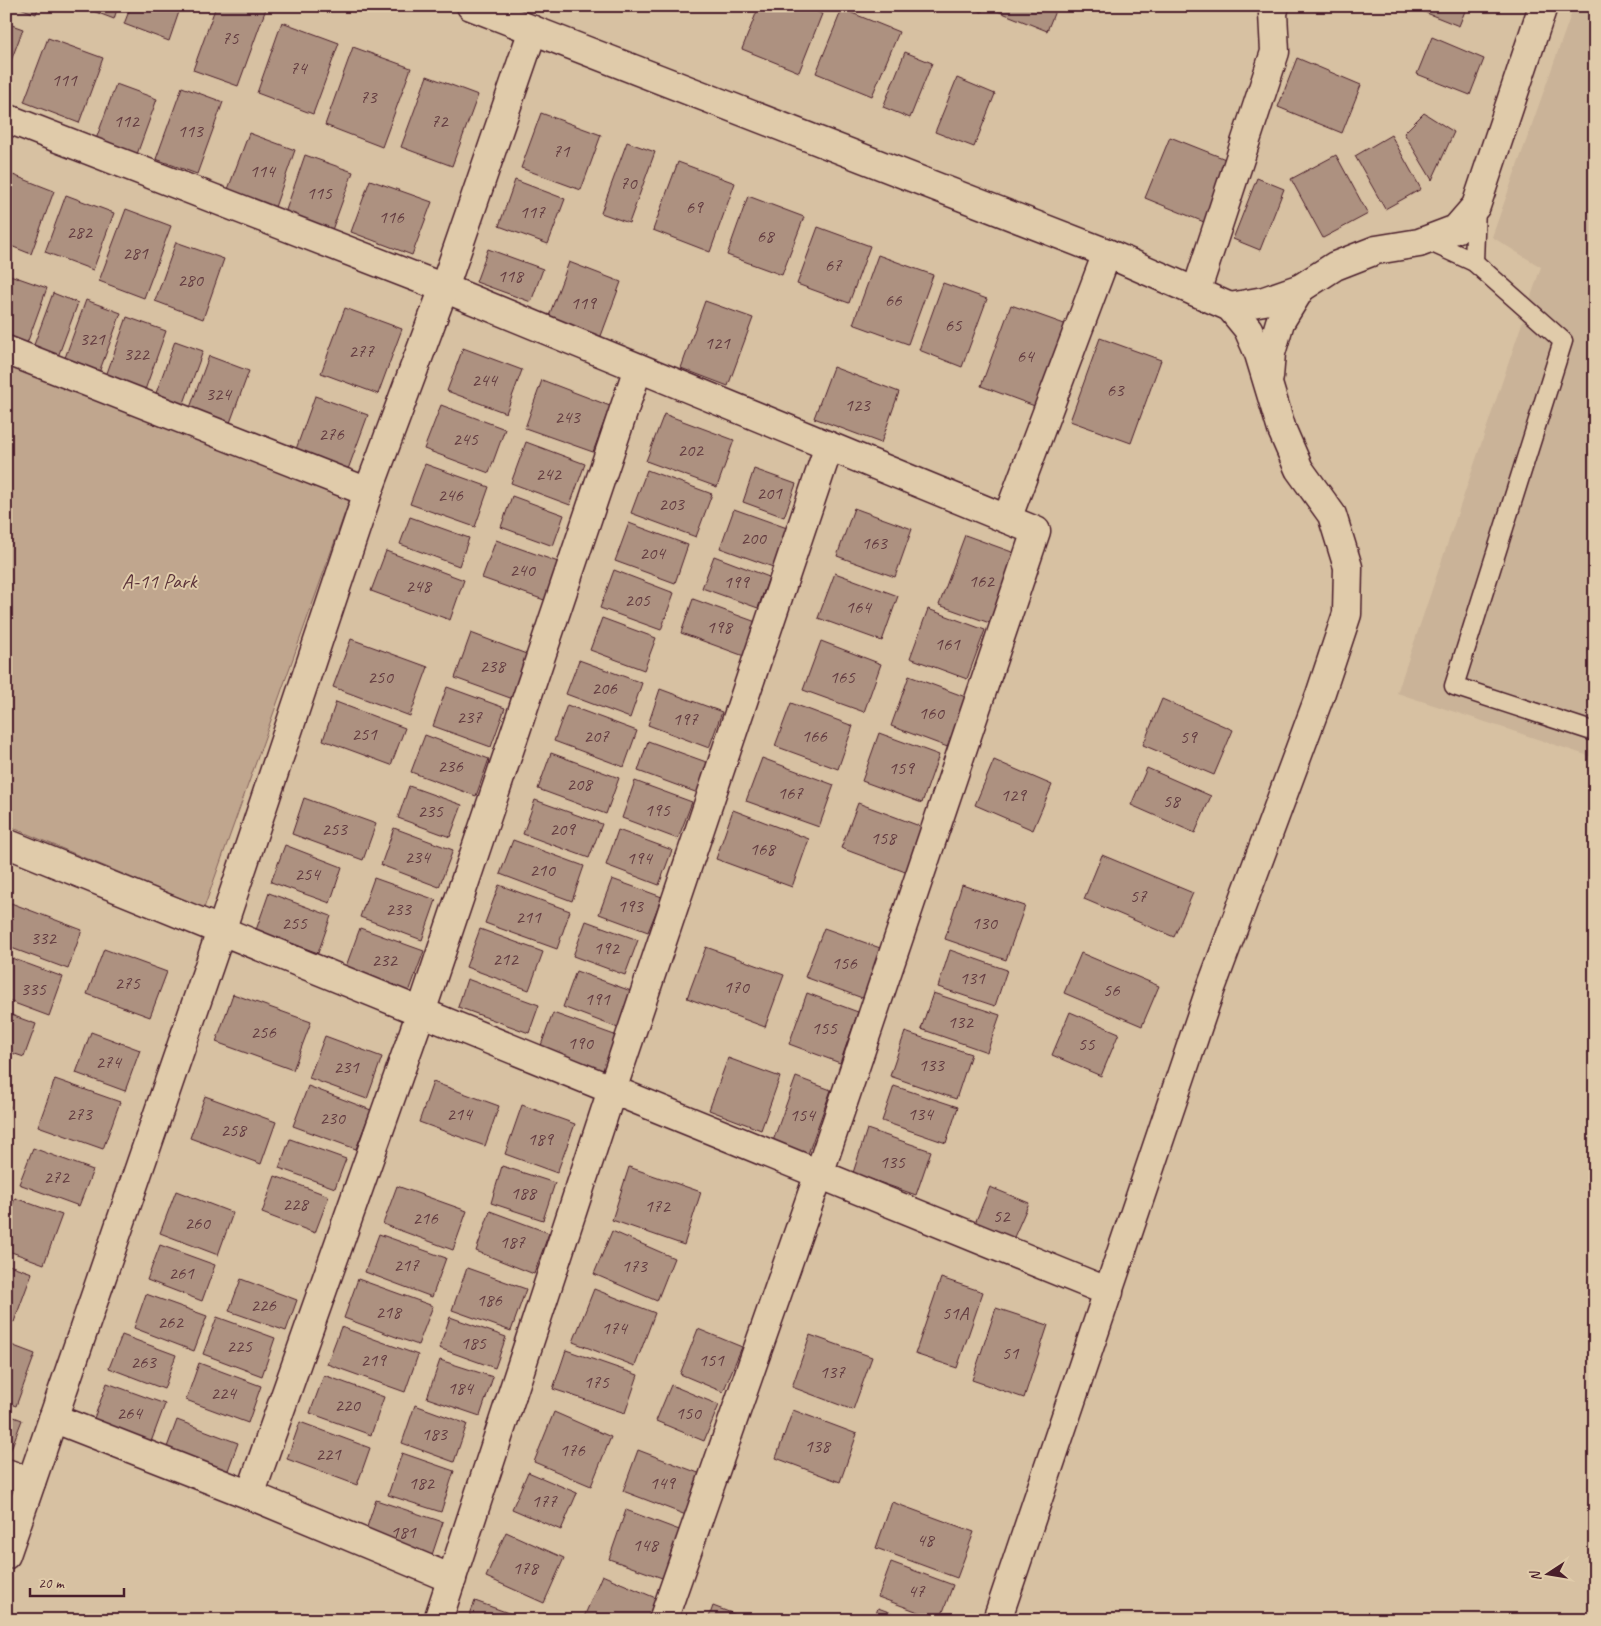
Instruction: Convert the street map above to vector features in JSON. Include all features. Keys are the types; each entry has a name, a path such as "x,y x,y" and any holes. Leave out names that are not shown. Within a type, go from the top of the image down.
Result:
{"street":[{"path":"471,6 1107,253 1230,307 1248,328 1259,354 1282,430 1299,469 1332,515 1348,567 1347,614 1320,695 1208,996 997,1620"},
{"path":"1230,307 1264,301 1301,288 1335,266 1376,250 1426,240 1456,230 1476,206 1543,6"},
{"path":"1196,292 1275,52 1268,8"},
{"path":"6,1555 19,1477 53,1418 221,932 368,492 444,288 532,30"},
{"path":"6,118 444,288 1036,531 819,1174 664,1620"},
{"path":"1007,519 1107,253"},
{"path":"1269,390 1271,353 1280,322 1301,288"},
{"path":"6,350 368,492"},
{"path":"250,1495 421,1012 638,368"},
{"path":"438,1620 612,1090 829,446"},
{"path":"6,843 1109,1292"},
{"path":"53,1418 250,1495 452,1579"}],"lane":[{"path":"1474,262 1476,206"},
{"path":"1426,240 1474,262 1563,340 1454,686 1595,732"}],"shaded area":[{"path":"1574,6 1595,6 1595,758 1397,693 1541,267 1492,237"}],"green space":[{"name":"A-11 Park","path":"6,360 352,493 204,908 6,825"}],"building":[{"path":"15,6 39,6 36,14"},
{"path":"80,6 118,6 114,19"},
{"path":"131,6 181,6 169,41 124,24"},
{"path":"216,6 267,6 238,86 193,70"},
{"path":"759,6 803,6 822,14 799,72 742,49"},
{"path":"968,6 984,6 982,12"},
{"path":"997,6 1057,6 1047,31 995,10"},
{"path":"1414,6 1467,6 1459,26 1414,8"},
{"path":"842,9 899,32 872,96 816,73"},
{"path":"282,22 339,43 313,114 257,93"},
{"path":"6,23 23,29 6,74"},
{"path":"1432,37 1484,59 1470,95 1417,74"},
{"path":"48,38 103,58 79,123 24,102"},
{"path":"353,47 411,68 382,147 325,125"},
{"path":"905,52 932,63 910,118 883,107"},
{"path":"1297,58 1361,85 1342,133 1278,107"},
{"path":"427,76 478,95 452,166 401,147"},
{"path":"957,78 995,94 974,147 935,132"},
{"path":"116,84 157,99 136,157 95,142"},
{"path":"182,87 223,102 197,174 156,159"},
{"path":"541,113 601,135 581,190 521,168"},
{"path":"1424,113 1454,132 1432,180 1404,133"},
{"path":"249,133 295,150 274,210 227,192"},
{"path":"1391,135 1421,189 1385,209 1355,156"},
{"path":"1170,137 1228,160 1204,222 1145,198"},
{"path":"627,142 655,152 629,223 601,213"},
{"path":"305,155 353,172 332,230 285,213"},
{"path":"1336,155 1368,214 1323,238 1291,179"},
{"path":"678,162 735,183 710,252 653,230"},
{"path":"13,175 54,191 31,254 6,244 6,194"},
{"path":"1257,178 1284,189 1260,250 1233,239"},
{"path":"370,180 432,202 412,255 351,232"},
{"path":"515,180 565,199 548,244 499,226"},
{"path":"66,195 114,213 93,270 45,252"},
{"path":"748,196 804,217 782,275 727,255"},
{"path":"126,209 171,226 144,298 99,281"},
{"path":"818,227 870,246 849,303 797,284"},
{"path":"176,242 224,259 203,319 155,301"},
{"path":"488,249 543,269 531,302 476,282"},
{"path":"878,255 933,275 908,344 853,324"},
{"path":"569,262 621,282 598,344 546,324"},
{"path":"10,275 47,288 25,349 6,342 6,286"},
{"path":"943,283 987,299 962,367 919,350"},
{"path":"53,293 78,303 56,362 31,353"},
{"path":"86,300 121,313 97,378 62,366"},
{"path":"705,301 753,318 728,386 681,368"},
{"path":"1011,305 1070,326 1040,408 981,386"},
{"path":"345,308 402,329 378,394 321,373"},
{"path":"127,317 166,331 145,390 106,376"},
{"path":"1100,338 1161,360 1131,443 1070,421"},
{"path":"175,341 203,351 180,414 152,404"},
{"path":"463,348 522,370 506,413 447,391"},
{"path":"209,356 249,371 227,431 187,416"},
{"path":"833,367 899,392 881,443 814,418"},
{"path":"542,380 610,406 593,452 525,428"},
{"path":"315,396 368,415 347,472 295,452"},
{"path":"441,405 505,429 489,473 424,449"},
{"path":"664,414 734,440 717,487 646,461"},
{"path":"526,442 585,464 570,505 511,483"},
{"path":"425,464 489,487 475,527 410,504"},
{"path":"754,469 796,484 784,517 743,502"},
{"path":"647,470 712,494 696,537 631,513"},
{"path":"512,496 564,515 553,546 501,527"},
{"path":"854,508 912,529 895,577 837,556"},
{"path":"734,509 787,528 773,567 720,548"},
{"path":"410,517 469,538 459,566 400,544"},
{"path":"629,523 688,545 675,583 615,561"},
{"path":"965,535 1023,556 998,626 939,605"},
{"path":"496,540 561,563 547,601 482,578"},
{"path":"386,551 464,580 450,620 371,591"},
{"path":"714,556 769,577 758,608 702,588"},
{"path":"614,570 674,593 661,630 600,608"},
{"path":"835,573 898,596 882,641 818,618"},
{"path":"693,599 756,622 744,656 681,633"},
{"path":"928,609 985,630 967,679 910,658"},
{"path":"602,618 656,638 644,670 590,650"},
{"path":"471,633 529,655 513,699 455,678"},
{"path":"351,639 428,667 410,716 333,687"},
{"path":"821,641 881,664 864,712 803,690"},
{"path":"579,660 642,683 630,718 566,694"},
{"path":"909,676 971,699 953,749 891,726"},
{"path":"447,687 505,708 491,747 433,726"},
{"path":"660,689 722,712 709,748 648,725"},
{"path":"1162,699 1233,730 1214,775 1143,745"},
{"path":"336,702 405,728 391,765 323,740"},
{"path":"791,703 853,726 838,769 775,746"},
{"path":"567,705 637,731 624,767 554,741"},
{"path":"879,733 939,755 922,803 862,781"},
{"path":"425,735 489,759 476,796 411,772"},
{"path":"648,741 709,763 698,793 638,771"},
{"path":"551,753 619,778 606,814 538,789"},
{"path":"762,758 834,785 819,827 746,801"},
{"path":"994,760 1052,785 1033,830 975,805"},
{"path":"1147,768 1211,796 1195,833 1131,805"},
{"path":"635,781 692,802 678,839 622,818"},
{"path":"409,786 462,805 450,837 398,818"},
{"path":"304,798 376,824 363,860 292,834"},
{"path":"535,800 602,824 589,858 523,834"},
{"path":"858,803 925,828 908,873 841,848"},
{"path":"733,810 809,839 792,887 716,859"},
{"path":"394,828 453,850 439,887 381,865"},
{"path":"618,830 672,850 659,885 606,865"},
{"path":"513,840 584,866 572,901 500,874"},
{"path":"285,845 342,867 330,903 271,882"},
{"path":"1102,855 1193,893 1174,937 1084,899"},
{"path":"374,878 436,900 422,940 360,917"},
{"path":"612,879 662,897 648,932 599,914"},
{"path":"499,885 570,911 557,949 485,923"},
{"path":"962,885 1025,906 1006,960 945,939"},
{"path":"269,893 331,916 318,953 256,930"},
{"path":"11,903 82,930 68,969 6,946 6,915"},
{"path":"586,921 638,940 625,975 573,956"},
{"path":"360,928 424,951 409,992 345,969"},
{"path":"824,928 883,949 865,999 805,977"},
{"path":"480,929 543,952 529,990 466,967"},
{"path":"706,947 784,975 765,1027 687,998"},
{"path":"104,949 167,972 150,1017 87,994"},
{"path":"950,950 1007,970 995,1006 938,987"},
{"path":"1081,953 1159,986 1142,1026 1064,993"},
{"path":"6,956 63,977 49,1016 6,1000"},
{"path":"576,971 631,991 618,1028 563,1007"},
{"path":"467,979 539,1005 529,1033 458,1007"},
{"path":"807,993 858,1012 840,1063 789,1044"},
{"path":"933,993 1000,1015 987,1052 921,1029"},
{"path":"233,994 311,1022 293,1070 216,1042"},
{"path":"1070,1012 1119,1033 1101,1076 1052,1055"},
{"path":"6,1013 36,1024 24,1057 6,1051"},
{"path":"553,1013 620,1037 607,1073 540,1048"},
{"path":"91,1032 140,1050 125,1091 76,1073"},
{"path":"905,1032 971,1054 956,1099 890,1076"},
{"path":"325,1036 382,1057 367,1099 309,1078"},
{"path":"728,1058 780,1077 761,1130 709,1110"},
{"path":"796,1077 831,1090 808,1154 773,1141"},
{"path":"55,1079 120,1102 103,1149 38,1126"},
{"path":"433,1082 499,1106 485,1146 419,1122"},
{"path":"308,1086 371,1110 356,1149 293,1126"},
{"path":"894,1086 958,1107 946,1143 882,1121"},
{"path":"205,1096 276,1122 261,1164 190,1138"},
{"path":"6,1104 10,1106 6,1117"},
{"path":"522,1105 575,1124 557,1173 505,1154"},
{"path":"867,1129 931,1151 916,1195 853,1173"},
{"path":"290,1139 346,1159 335,1188 279,1168"},
{"path":"33,1148 93,1170 79,1206 19,1184"},
{"path":"502,1166 555,1183 543,1220 491,1203"},
{"path":"629,1167 701,1192 684,1245 612,1220"},
{"path":"275,1176 329,1196 315,1233 262,1213"},
{"path":"397,1186 467,1211 453,1250 383,1224"},
{"path":"990,1187 1029,1203 1011,1244 973,1228"},
{"path":"176,1191 233,1213 218,1255 160,1233"},
{"path":"15,1198 62,1215 44,1264 6,1250 6,1222"},
{"path":"490,1211 549,1233 534,1274 476,1251"},
{"path":"612,1231 674,1258 657,1301 594,1274"},
{"path":"379,1234 446,1258 432,1297 365,1272"},
{"path":"160,1245 215,1265 202,1301 147,1280"},
{"path":"6,1264 32,1273 14,1322 6,1319"},
{"path":"467,1268 526,1289 511,1331 452,1310"},
{"path":"941,1278 983,1292 957,1368 915,1354"},
{"path":"241,1279 297,1300 286,1331 229,1311"},
{"path":"358,1279 433,1306 418,1345 344,1318"},
{"path":"594,1289 655,1313 635,1366 573,1342"},
{"path":"146,1294 207,1316 194,1351 134,1328"},
{"path":"996,1308 1048,1325 1024,1398 972,1380"},
{"path":"217,1317 275,1338 262,1376 203,1354"},
{"path":"450,1317 506,1337 495,1368 439,1348"},
{"path":"341,1327 418,1355 405,1392 327,1364"},
{"path":"698,1329 742,1347 723,1392 680,1374"},
{"path":"122,1335 176,1355 164,1389 109,1368"},
{"path":"810,1335 872,1357 853,1410 792,1387"},
{"path":"6,1343 35,1354 16,1406 6,1402"},
{"path":"566,1350 638,1375 625,1413 553,1389"},
{"path":"440,1360 493,1377 480,1416 427,1398"},
{"path":"199,1363 261,1386 248,1423 186,1400"},
{"path":"324,1375 384,1397 371,1435 310,1413"},
{"path":"107,1383 165,1404 151,1442 93,1421"},
{"path":"671,1385 719,1405 704,1441 656,1421"},
{"path":"415,1405 467,1424 454,1462 402,1443"},
{"path":"793,1410 857,1434 840,1482 776,1458"},
{"path":"554,1412 611,1437 591,1486 534,1462"},
{"path":"6,1414 22,1420 6,1462"},
{"path":"177,1420 238,1443 227,1473 166,1450"},
{"path":"300,1422 370,1448 357,1485 287,1459"},
{"path":"638,1450 701,1474 686,1515 623,1491"},
{"path":"402,1453 454,1471 441,1512 388,1495"},
{"path":"528,1472 577,1493 561,1530 512,1509"},
{"path":"376,1500 443,1522 429,1564 362,1542"},
{"path":"892,1502 974,1532 957,1578 876,1548"},
{"path":"626,1510 682,1531 665,1579 609,1559"},
{"path":"506,1532 564,1558 544,1603 486,1577"},
{"path":"891,1562 953,1585 940,1620 878,1597"},
{"path":"602,1575 658,1599 650,1620 591,1620 584,1617"},
{"path":"475,1601 528,1620 468,1620"},
{"path":"713,1606 750,1620 708,1620"},
{"path":"878,1608 911,1620 874,1620"}]}
